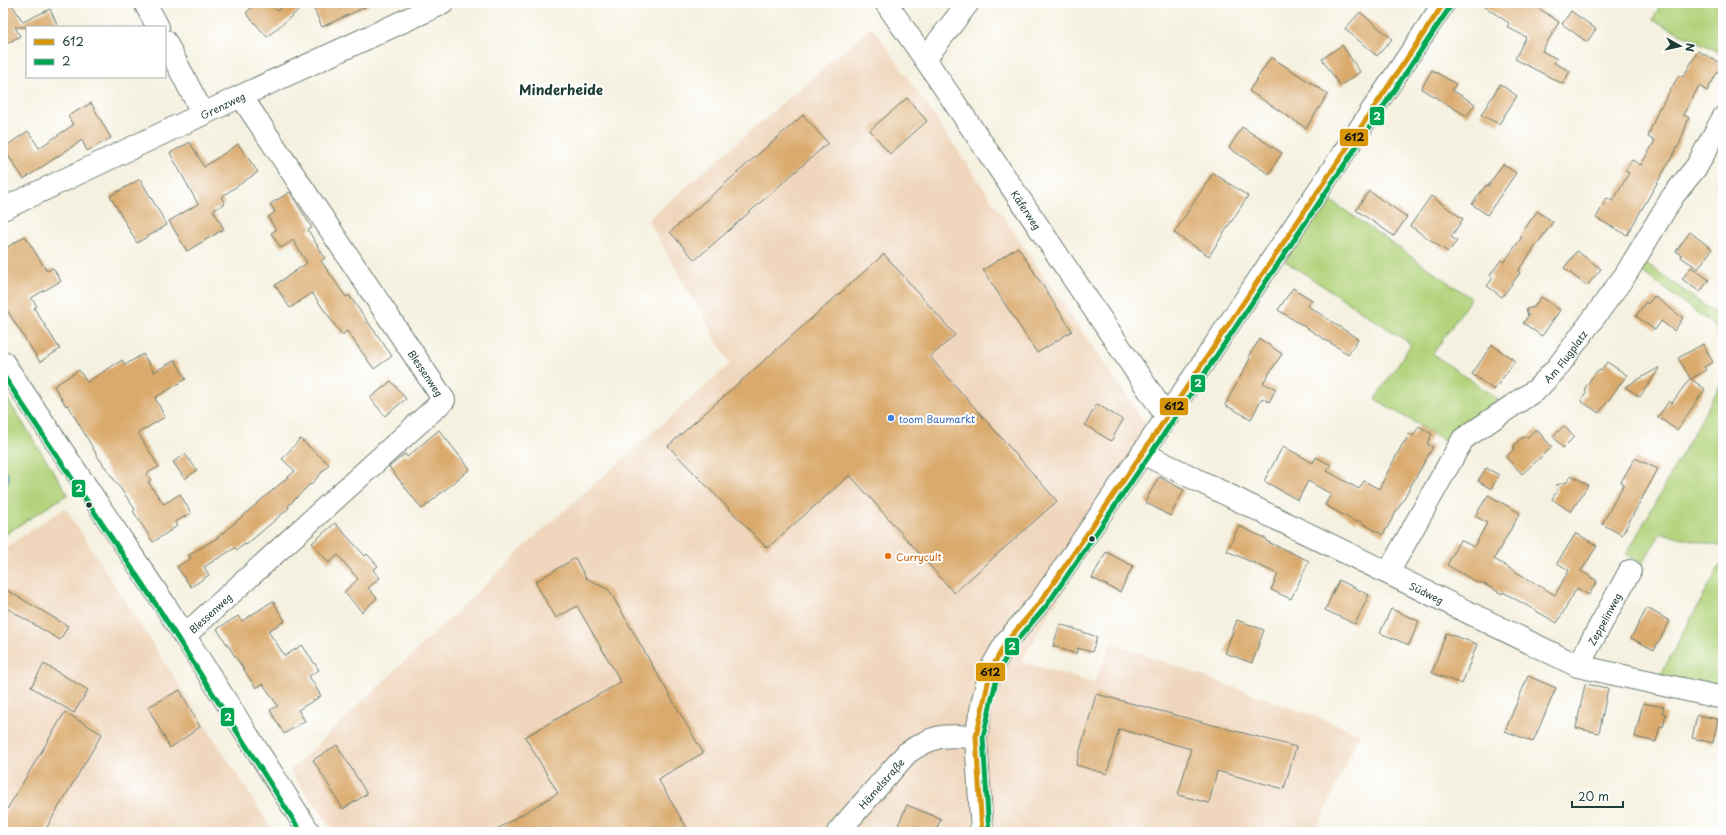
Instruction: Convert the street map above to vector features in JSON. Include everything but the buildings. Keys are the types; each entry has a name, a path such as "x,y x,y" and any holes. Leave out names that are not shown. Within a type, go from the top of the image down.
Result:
{"street":[{"path":"145,3 157,26"},
{"name":"Grenzweg","path":"3,209 241,96 443,3"},
{"name":"Käferweg","path":"886,3 926,59 1167,417"},
{"path":"926,59 968,3"},
{"path":"982,832 976,737 991,669 1007,640 1041,601 1167,417 1444,3"},
{"path":"166,43 203,114"},
{"name":"Blessenweg","path":"184,636 444,400 241,96"},
{"name":"Am Flugplatz","path":"1388,573 1464,438 1537,389 1556,368 1626,274 1673,196 1697,166 1723,118"},
{"path":"3,362 184,636 309,832"},
{"name":"Südweg","path":"1142,453 1578,666 1723,698"},
{"name":"Zeppelinweg","path":"1578,666 1630,571"},
{"name":"Hämelstraße","path":"838,832 907,753 921,743 936,737 976,737"}],"shaded area":[{"path":"872,26 1154,436 1021,662 1094,683 1112,643 1360,733 1315,832 334,832 290,771 539,533 730,364 648,220"},
{"path":"65,508 274,832 3,832 3,549"}],"green space":[{"path":"1661,3 1723,3 1723,54 1653,20"},
{"path":"1327,198 1471,298 1433,354 1498,399 1468,424 1452,445 1375,399 1411,344 1285,261"},
{"path":"1642,260 1723,319 1723,350 1716,327 1637,268"},
{"path":"1723,380 1723,547 1661,533 1642,564 1626,555"},
{"path":"3,392 68,494 3,536"},
{"path":"1723,560 1723,693 1658,679"}],"water":[{"path":"3,469 8,472 9,481 3,487"}],"transit line":[{"name":"612","path":"982,832 976,737 991,669 1007,641 1041,601 1154,436 1444,3"},
{"name":"2","path":"989,832 983,737 998,672 1013,645 1047,605 1160,440 1450,7"},
{"name":"2","path":"3,375 157,606 301,832"}],"place":[{"name":"toom Baumarkt","path":"891,418"},
{"name":"Currycult","path":"888,556"}],"district":[{"name":"Minderheide","path":"561,89"}]}
